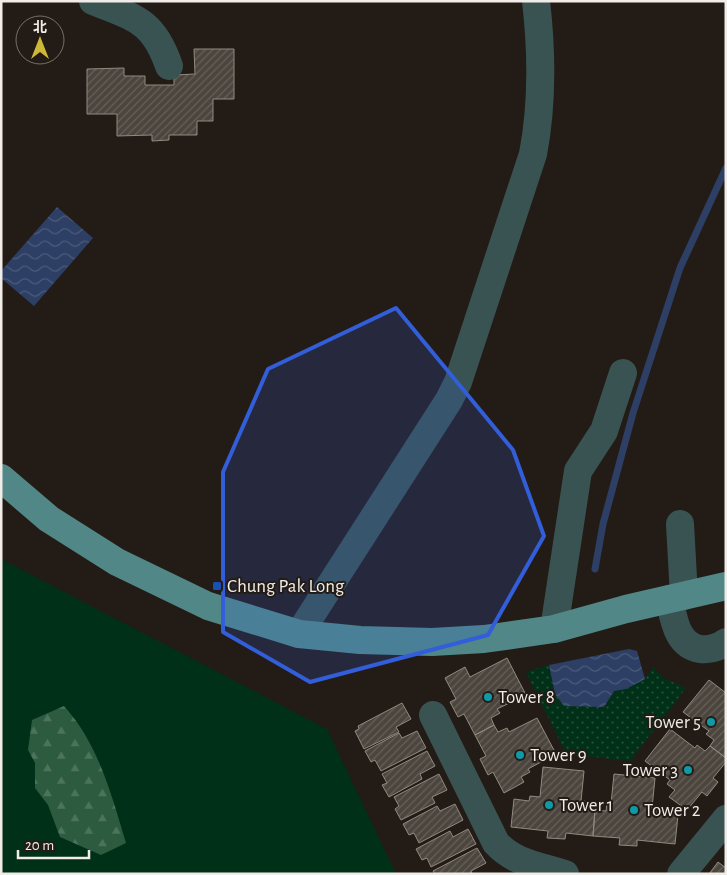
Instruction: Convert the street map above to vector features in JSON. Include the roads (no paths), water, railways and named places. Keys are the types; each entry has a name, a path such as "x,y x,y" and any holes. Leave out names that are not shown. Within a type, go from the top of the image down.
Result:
{"main road":[{"path":"1,478 50,519 116,562 208,606 299,634 360,640 432,642 484,639 554,629 726,586"}],"lane":[{"path":"92,1 131,16 152,30 162,45 169,66"},
{"path":"299,634 449,400 458,382 533,154 539,124 541,63 536,1"},
{"path":"554,629 578,472 604,431 623,374"},
{"path":"680,524 677,628 688,644 705,650 714,649 726,642"},
{"path":"433,715 496,843 503,851 521,861 565,874"},
{"path":"681,874 726,818"}],"water":[{"path":"57,207 93,238 34,306 1,278 1,271"},
{"path":"629,649 637,651 645,679 626,689 614,691 604,707 564,706 555,694 549,665"}],"waterway":[{"path":"595,569 603,524 633,413 680,268 726,168"}],"place":[{"name":"Chung Pak Long","path":"217,586"},
{"name":"Tower 8","path":"488,697"},
{"name":"Tower 5","path":"711,722"},
{"name":"Tower 9","path":"520,755"},
{"name":"Tower 3","path":"688,770"},
{"name":"Tower 1","path":"549,805"},
{"name":"Tower 2","path":"634,810"}]}
